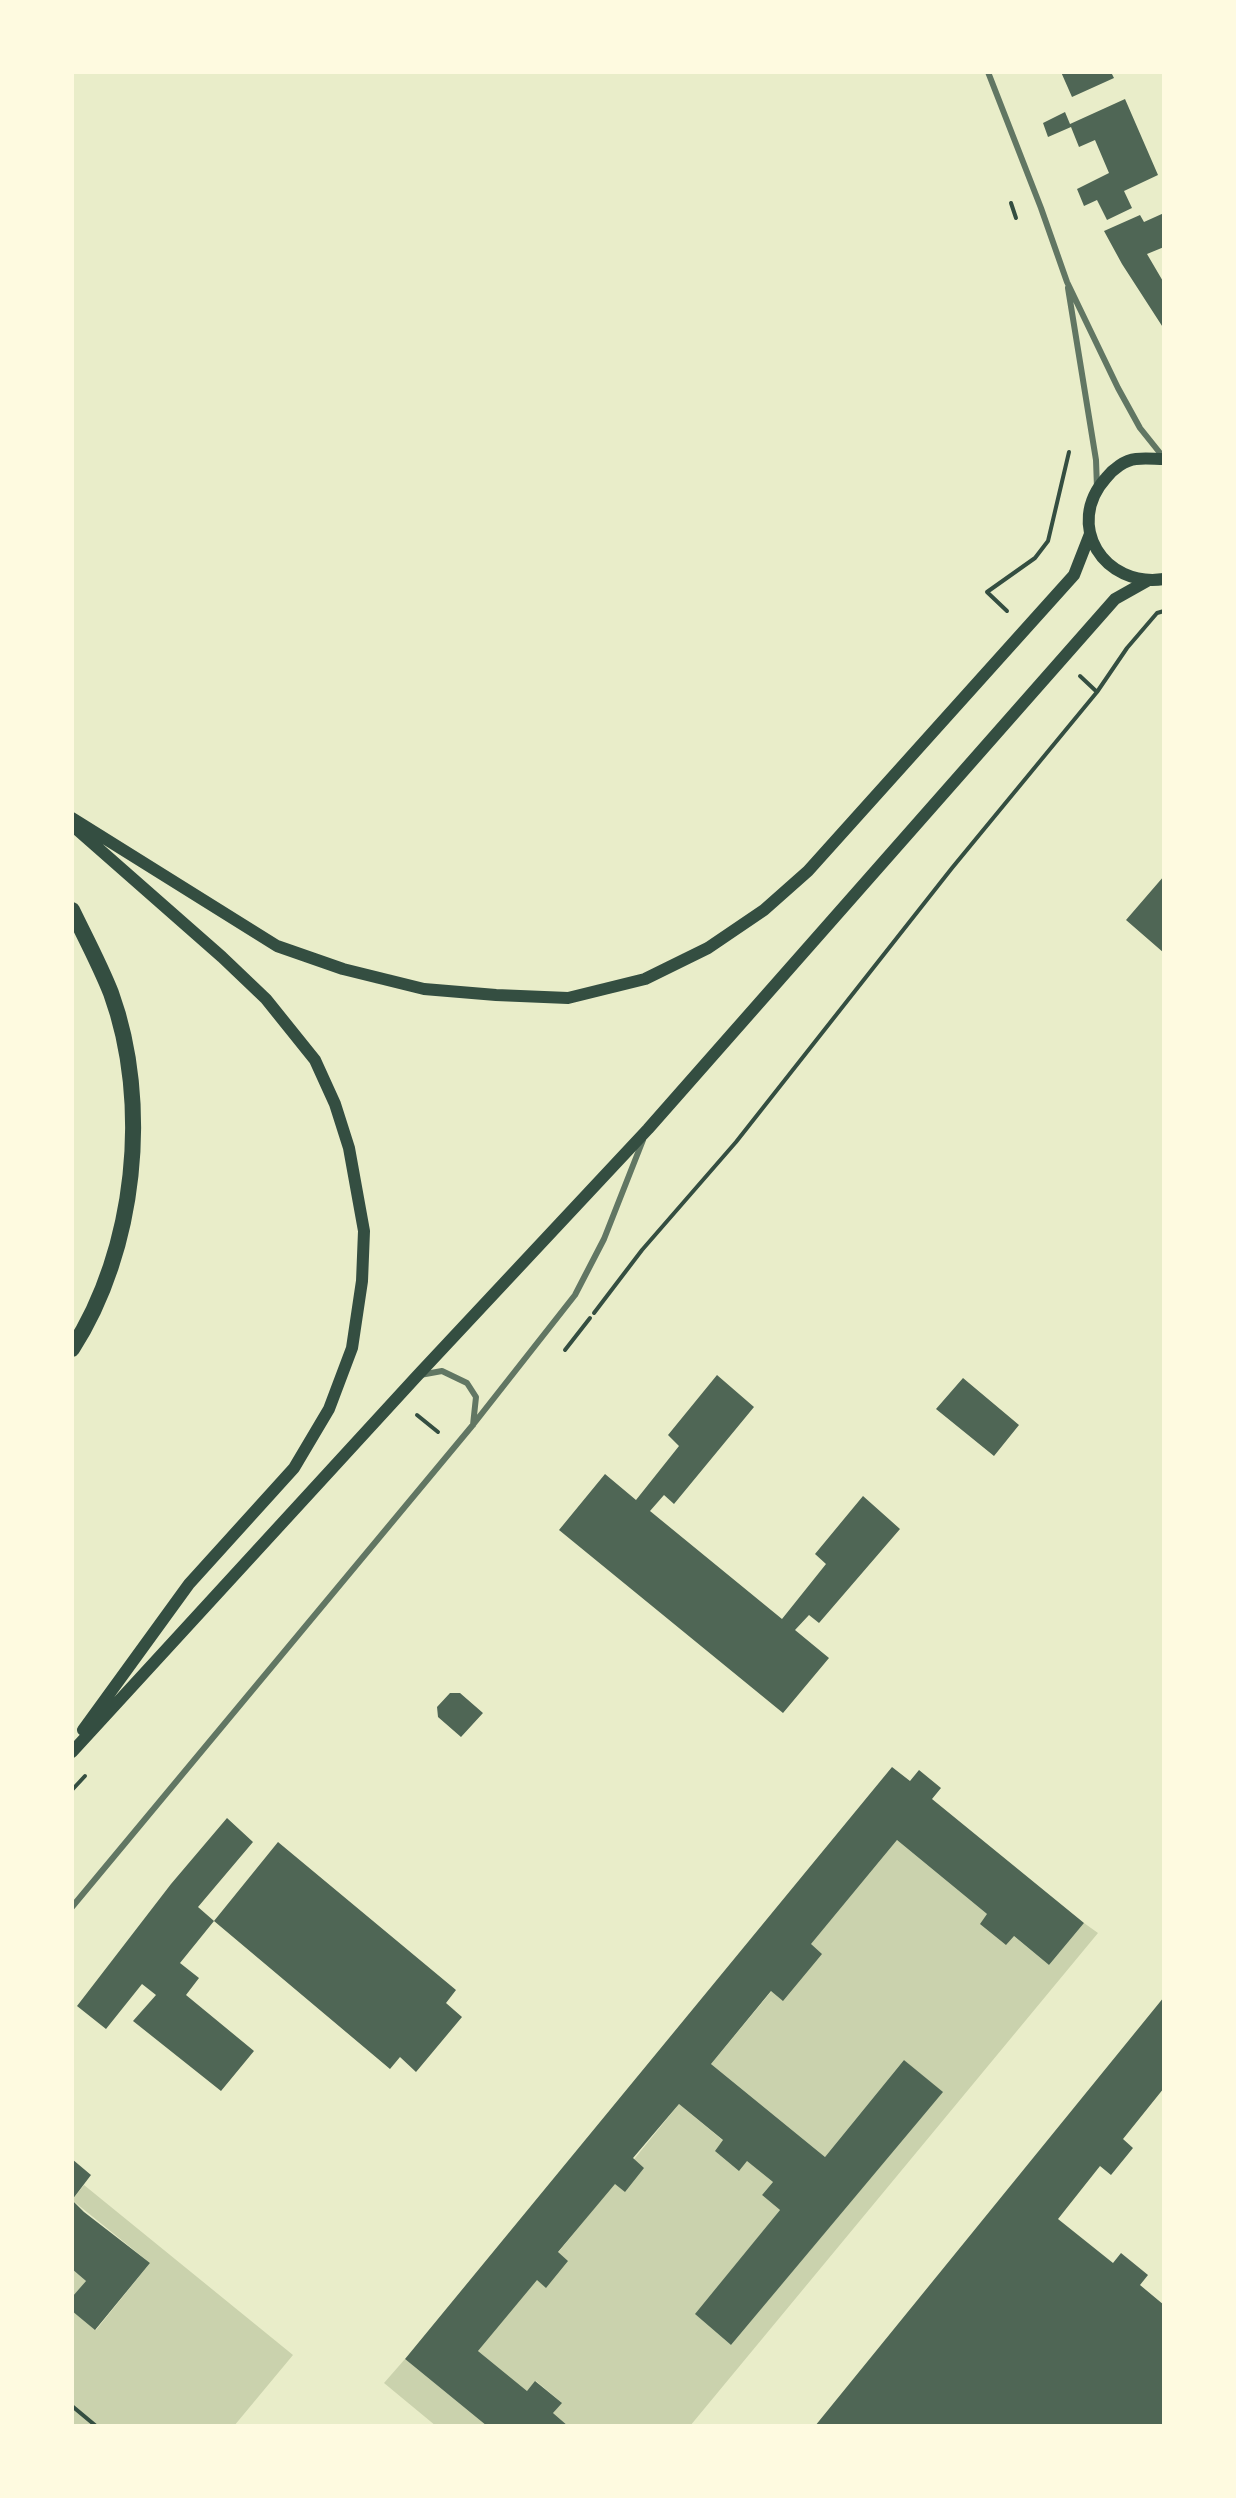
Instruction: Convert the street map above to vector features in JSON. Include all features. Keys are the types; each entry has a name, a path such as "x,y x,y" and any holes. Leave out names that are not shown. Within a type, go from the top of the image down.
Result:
{"highway":[{"path":"72,910 111,993 124,1042 133,1095 133,1151 123,1222 107,1278 85,1328 72,1348"}],"main road":[{"path":"1164,459 1134,459 1113,470 1097,488 1089,511 1090,534 1098,552 1111,567 1127,577 1147,581 1164,579"},
{"path":"72,818 277,946 343,969 424,989 568,998 645,979 708,948 764,910 808,871 1027,630 1074,574 1090,534"},
{"path":"72,1752 417,1376 648,1129 1115,599 1147,581"},
{"path":"72,825 222,957 266,999 315,1060 335,1104 349,1148 364,1231 363,1281 352,1348 323,1419 294,1468 189,1584 72,1746"}],"street":[{"path":"987,72 1034,190 1067,282 1118,388 1140,428 1164,459"},
{"path":"1067,282 1096,460 1097,488"},
{"path":"72,1907 472,1426 575,1295 604,1239 648,1129"},
{"path":"417,1376 442,1371 467,1383 476,1398 472,1426"}],"path":[{"path":"992,596 987,592 1035,558 1048,541 1068,461 1070,442"},
{"path":"564,1351 642,1250 736,1142 952,868 1097,692 1127,648 1158,613 1164,611"},
{"path":"1090,685 1097,692"},
{"path":"72,2406 96,2426"}],"green space":[{"path":"897,1840 1049,1965 1084,1923 1098,1933 690,2426 568,2426 553,2413 561,2402 536,2381 527,2391 478,2351 679,2104 773,2182 762,2195 780,2210 696,2314 731,2345 942,2092 904,2060 825,2157 711,2064"},
{"path":"84,2185 293,2355 234,2426 72,2426 72,2311 96,2330 150,2263 72,2200"},
{"path":"72,2269 86,2281 72,2297"},
{"path":"405,2359 487,2426 436,2426 384,2383"}],"building":[{"path":"1061,72 1111,72 1114,78 1072,97"},
{"path":"1125,99 1158,175 1124,191 1132,208 1107,220 1097,200 1084,206 1077,189 1109,173 1095,140 1079,147 1071,127 1048,137 1043,123 1065,112 1070,124"},
{"path":"1164,213 1164,247 1147,254 1164,283 1164,329 1122,264 1104,231 1140,215 1144,222"},
{"path":"1164,876 1164,953 1126,920"},
{"path":"717,1375 754,1407 674,1504 664,1495 650,1511 782,1619 826,1564 815,1554 863,1496 900,1529 819,1623 809,1615 795,1630 829,1658 783,1713 559,1530 605,1474 636,1500 679,1446 668,1435"},
{"path":"963,1378 1019,1425 994,1456 936,1409"},
{"path":"450,1693 460,1693 483,1713 461,1737 438,1717 437,1707"},
{"path":"892,1767 910,1781 919,1770 941,1788 932,1799 1084,1923 1049,1965 1014,1936 1006,1945 980,1924 987,1914 897,1840 811,1944 822,1954 783,2001 771,1991 711,2064 825,2157 904,2060 943,2092 731,2345 695,2314 780,2210 762,2195 773,2182 747,2161 739,2171 715,2151 723,2140 679,2104 633,2158 644,2168 625,2192 615,2184 558,2252 568,2261 546,2288 537,2280 478,2351 527,2391 535,2381 562,2403 553,2413 568,2426 487,2426 405,2359"},
{"path":"227,1818 253,1842 198,1907 214,1921 180,1963 199,1978 186,1995 254,2051 221,2091 133,2021 156,1995 142,1984 106,2029 77,2006 171,1884"},
{"path":"278,1842 456,1990 446,2003 462,2017 416,2072 400,2057 390,2069 214,1921"},
{"path":"1164,1997 1164,2088 1123,2139 1133,2148 1111,2175 1100,2166 1058,2219 1113,2263 1121,2253 1148,2275 1140,2285 1164,2305 1164,2426 815,2426"},
{"path":"72,2159 91,2175 72,2200"},
{"path":"72,2200 150,2263 95,2330 72,2311 72,2297 86,2281 72,2269"}]}
